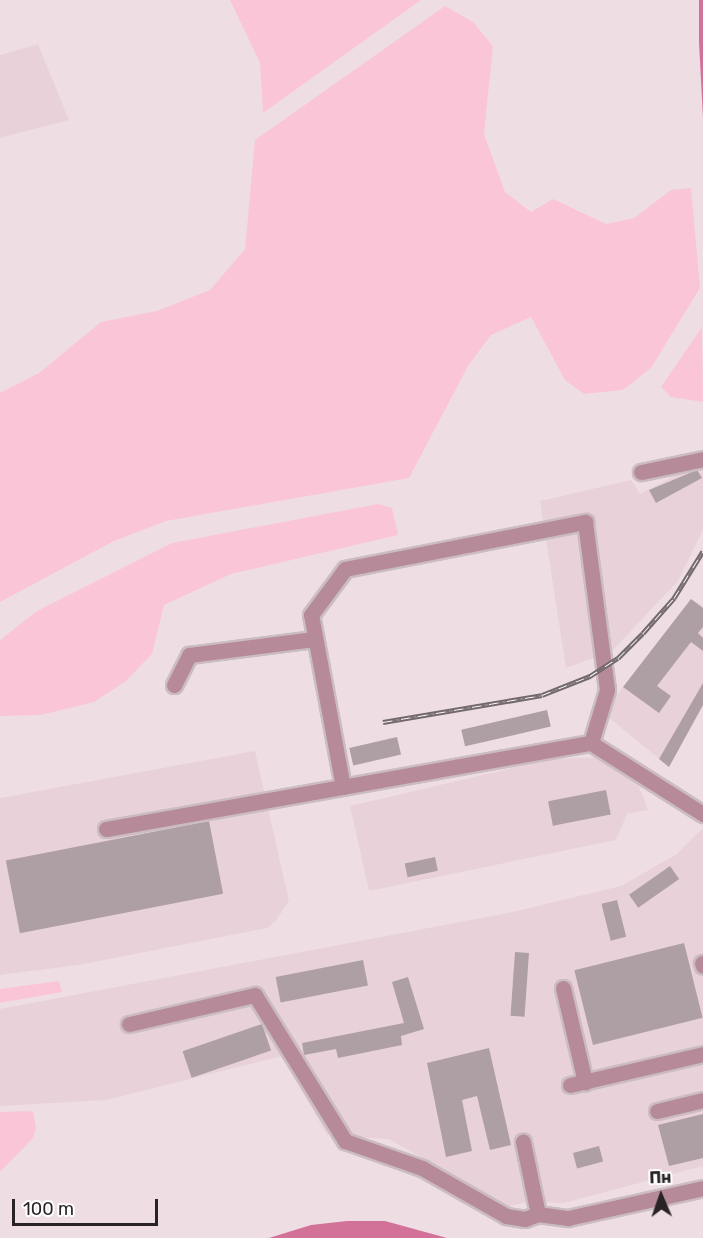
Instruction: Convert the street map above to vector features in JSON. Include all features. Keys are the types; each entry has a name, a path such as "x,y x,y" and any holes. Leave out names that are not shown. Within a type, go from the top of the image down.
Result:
{"lane":[{"path":"641,472 703,459"},
{"path":"342,787 311,615 345,569 585,522 607,690 591,742"},
{"path":"174,685 189,655 314,639"},
{"path":"106,829 591,742 703,814"},
{"path":"563,988 578,1084 703,1054"},
{"path":"129,1024 255,995 345,1141 422,1168 506,1216 525,1219 538,1214 568,1218 703,1188"},
{"path":"657,1111 703,1100"},
{"path":"523,1142 538,1214"}],"shaded area":[{"path":"230,0 421,0 263,113 260,63"},
{"path":"699,0 703,0 703,118 699,42"},
{"path":"445,6 473,22 493,46 484,134 505,192 531,212 553,199 606,224 634,218 671,190 691,188 700,288 651,368 623,390 584,394 565,380 531,317 491,335 468,366 409,478 166,521 114,541 0,602 0,393 39,373 101,322 157,311 210,290 245,249 255,140"},
{"path":"38,44 69,120 0,138 0,55"},
{"path":"702,327 703,402 671,397 661,387"},
{"path":"695,465 703,466 703,530 678,581 612,651 566,668 540,501 631,480 640,494"},
{"path":"378,504 392,508 398,535 231,574 164,605 152,654 126,681 94,702 41,715 0,716 0,640 37,611 172,543"},
{"path":"691,599 703,606 703,705 669,767 603,713"},
{"path":"255,751 289,901 275,922 267,928 79,965 0,975 0,798"},
{"path":"599,757 639,787 648,810 627,814 616,840 369,891 350,806 550,759"},
{"path":"703,828 703,1166 564,1203 527,1202 507,1207 389,1139 327,1135 282,1056 106,1100 0,1106 0,1009 512,912 621,886 677,854"},
{"path":"59,981 62,992 0,1003 0,989"},
{"path":"33,1111 36,1129 33,1138 0,1172 0,1112"},
{"path":"347,1221 385,1221 447,1238 269,1238 311,1225"}],"building":[{"path":"697,470 702,478 656,503 649,490"},
{"path":"691,599 703,608 703,627 698,633 703,638 703,651 691,642 657,686 671,696 659,713 623,687"},
{"path":"703,683 703,705 669,767 659,759"},
{"path":"547,710 551,727 465,746 461,730"},
{"path":"397,737 401,755 353,766 349,748"},
{"path":"606,790 611,815 553,826 548,801"},
{"path":"209,821 223,894 20,933 6,860"},
{"path":"435,857 438,871 408,877 405,863"},
{"path":"670,866 679,879 638,908 629,895"},
{"path":"617,900 626,937 611,941 601,904"},
{"path":"684,943 703,1018 593,1045 574,970"},
{"path":"515,952 529,953 525,1017 511,1016"},
{"path":"363,960 368,986 281,1003 276,977"},
{"path":"408,977 424,1029 401,1036 402,1045 338,1058 336,1049 304,1055 302,1043 404,1023 392,982"},
{"path":"262,1024 271,1050 192,1078 183,1051"},
{"path":"489,1048 511,1145 490,1150 477,1096 462,1100 472,1151 446,1157 427,1063"},
{"path":"703,1114 703,1158 669,1166 658,1125"},
{"path":"599,1146 603,1161 577,1168 573,1153"}],"railway":[{"path":"383,722 542,695 590,676 618,658 643,633 674,598 703,551"}]}
